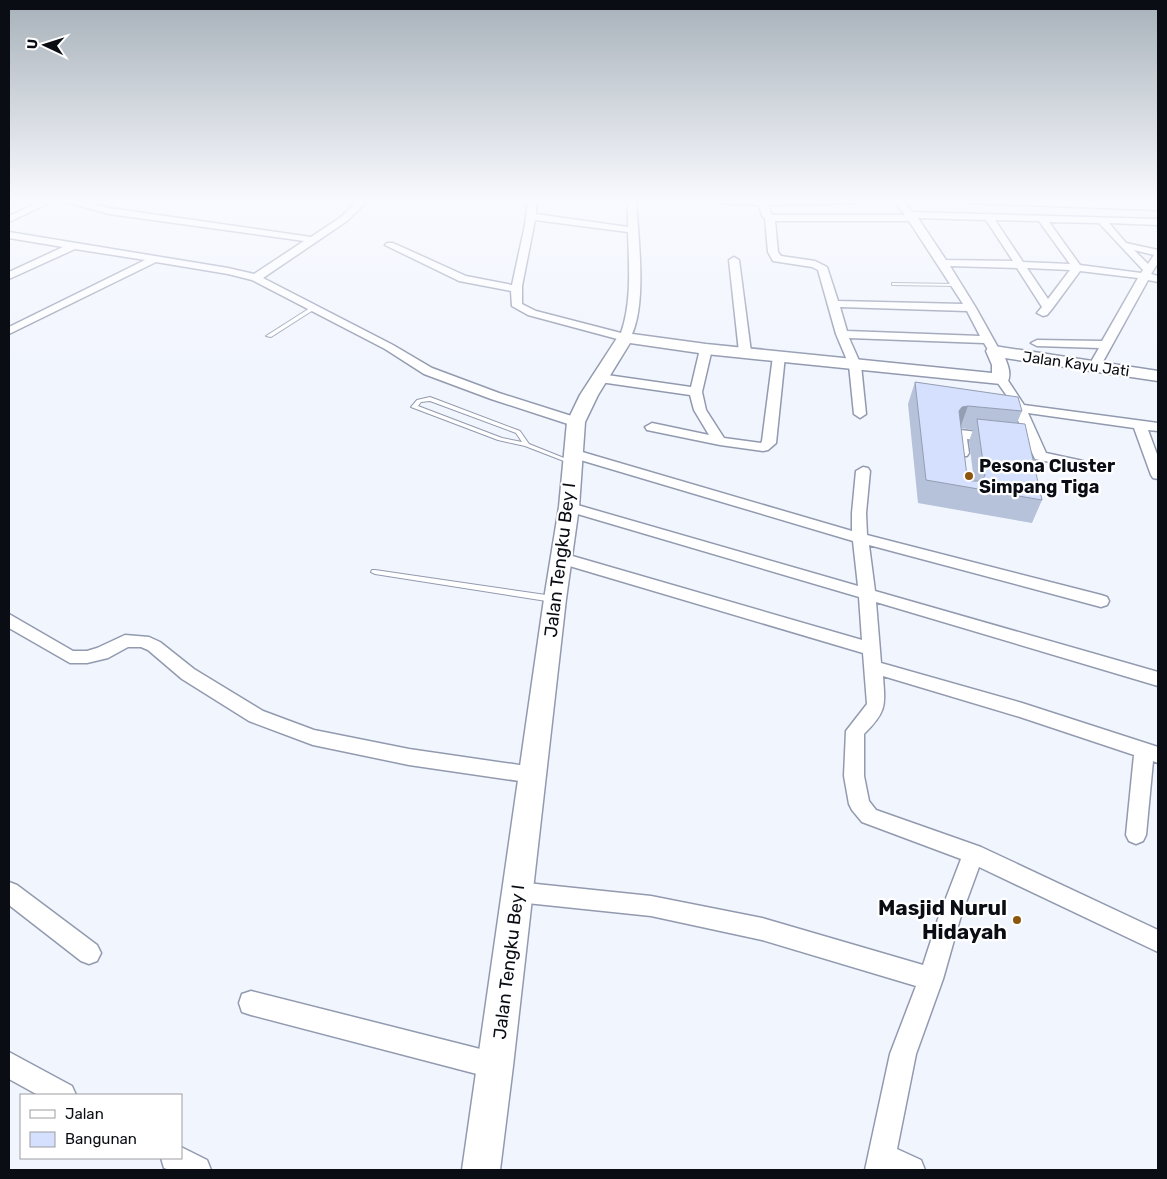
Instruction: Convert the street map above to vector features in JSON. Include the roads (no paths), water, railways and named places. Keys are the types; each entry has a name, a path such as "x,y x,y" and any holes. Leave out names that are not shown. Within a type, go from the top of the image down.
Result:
{"street":[{"path":"9,276 54,255"},
{"path":"126,255 256,278 389,347 428,371 495,396 576,422"},
{"path":"256,278 290,255"},
{"path":"410,255 463,279 517,289"},
{"path":"525,255 517,289 517,306 523,310 625,338 706,349 1001,379"},
{"path":"625,338 630,327 634,304 633,255"},
{"path":"774,255 782,260 810,262 823,269 842,334 855,365 860,414"},
{"path":"938,255 971,308 991,346 1000,365 1001,379 1015,399 1040,456 1078,464"},
{"path":"1013,255 1046,310 1077,267"},
{"path":"1069,255 1077,267"},
{"path":"1132,255 1147,273 1158,279"},
{"path":"1094,367 1105,345 1158,257"},
{"path":"9,331 155,260"},
{"path":"734,260 745,352"},
{"path":"944,263 1077,267 1147,273"},
{"path":"833,304 971,308"},
{"path":"842,334 991,346"},
{"name":"Jalan Tengku Bey I","path":"489,1168 496,1066 555,599 569,507 576,422 625,338"},
{"path":"1037,343 1105,345"},
{"name":"Jalan Kayu Jati","path":"991,346 1094,367 1158,376"},
{"path":"706,349 696,392 700,410 720,441"},
{"path":"652,427 720,441 763,446 769,443 778,356"},
{"path":"600,378 696,392"},
{"path":"1019,408 1158,427"},
{"path":"1139,424 1158,475"},
{"path":"964,471 960,434 1033,442"},
{"path":"572,457 860,538 1101,601"},
{"path":"863,471 859,513 860,538 867,594 876,704 869,717 855,731 854,776 859,804 869,816 973,854 1158,942"},
{"path":"569,507 1158,679"},
{"path":"562,558 873,658 1013,707 1151,752 1136,835"},
{"path":"9,620 70,657 87,657 102,653 125,641 142,641 154,646 188,674 256,716 313,737 409,757 533,775"},
{"path":"912,1170 880,1163 903,1054 931,979 949,919 973,854"},
{"path":"9,892 89,953"},
{"path":"518,892 651,906 743,926 931,979"},
{"path":"251,1003 496,1066"},
{"path":"9,1064 61,1094"},
{"path":"176,1159 197,1170"}],"lane":[{"path":"894,284 956,285"},
{"path":"269,336 314,307"},
{"path":"527,445 518,432 430,399 419,401 414,407 500,439 572,457"},
{"path":"375,572 555,599"}],"place":[{"name":"Pesona Cluster Simpang Tiga","path":"969,476"},
{"name":"Masjid Nurul Hidayah","path":"1017,920"}]}
